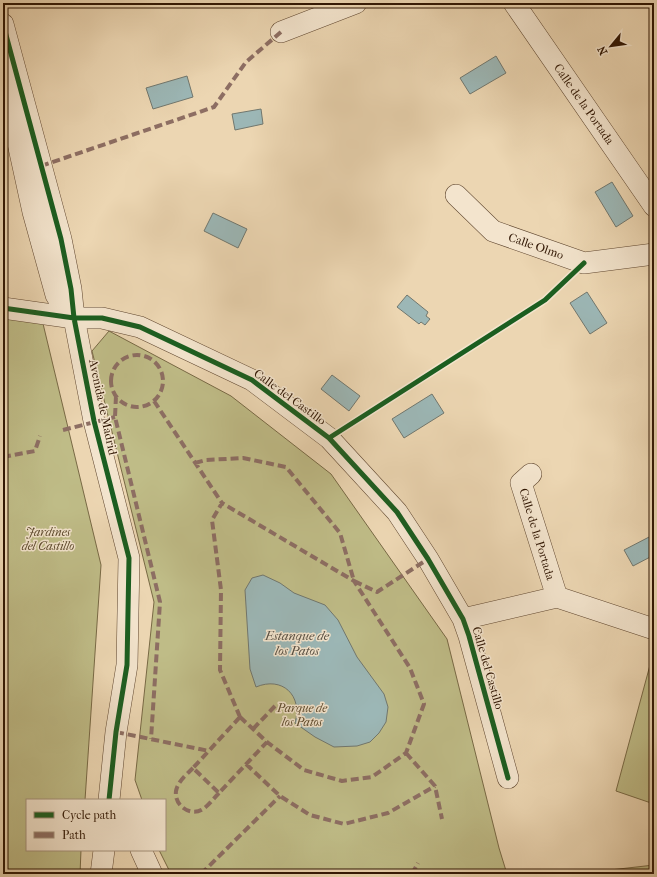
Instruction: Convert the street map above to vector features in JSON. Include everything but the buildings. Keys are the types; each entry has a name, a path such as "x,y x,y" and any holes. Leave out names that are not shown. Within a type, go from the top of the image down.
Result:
{"street":[{"path":"281,32 356,3"},
{"name":"Calle de la Portada","path":"514,3 654,206"},
{"name":"Avenida de Madrid","path":"3,24 61,239 71,289 74,318 94,421 129,558 126,665 116,732 110,799"},
{"path":"3,92 16,134 33,212 56,295 64,308 74,318"},
{"name":"Calle Olmo","path":"456,195 493,231 584,263 654,254"},
{"name":"Calle del Castillo","path":"3,308 74,318 102,318 140,326 252,380 329,438 397,512 428,559 463,618 508,778"},
{"name":"Calle de la Portada","path":"463,618 557,597 521,483 531,474"},
{"path":"557,597 654,629"},
{"path":"114,764 124,799"},
{"path":"101,874 104,851"},
{"path":"141,851 152,874"}],"green space":[{"name":"Jardines del Castillo","path":"39,307 101,565 85,799 26,799 26,851 81,851 80,874 3,874 3,316"},
{"name":"Parque de los Patos","path":"109,331 231,396 331,474 447,639 499,848 507,874 171,874 160,851 166,851 166,799 142,799 135,780 154,602 92,351"},
{"path":"654,654 654,804 616,791"},
{"path":"654,865 654,874 575,874"}],"water":[{"path":"496,56 506,73 470,94 460,78"},
{"path":"187,76 193,97 153,109 146,88"},
{"path":"261,109 263,124 235,130 232,114"},
{"path":"612,182 633,216 616,227 595,192"},
{"path":"213,213 247,229 238,248 204,231"},
{"path":"587,292 607,323 590,334 570,303"},
{"path":"407,295 428,312 426,316 430,319 425,325 421,322 419,324 397,307"},
{"path":"332,375 360,396 349,411 321,389"},
{"path":"432,394 444,413 404,438 392,419"},
{"path":"651,536 654,541 654,555 633,566 624,550"},
{"name":"Estanque de los Patos","path":"263,575 280,583 294,593 325,605 338,620 357,657 384,694 388,707 386,722 379,733 370,742 357,746 334,747 315,737 295,723 297,713 296,704 293,696 288,690 282,686 274,684 265,684 256,687 250,669 245,590 252,578"}],"marked path":[{"path":"41,166 214,107 246,62 281,32"},
{"path":"137,355 147,357 155,363 161,371 163,381 161,391 155,399 147,405 137,407 127,405 119,399 113,391 111,381 113,371 119,363 127,357 137,355"},
{"path":"116,396 115,417 160,602 151,739"},
{"path":"154,401 222,503"},
{"path":"63,430 115,417"},
{"path":"3,457 35,451 40,436"},
{"path":"195,463 206,460 243,458 286,467 340,533 354,581 377,592 428,559"},
{"path":"240,717 220,670 221,590 212,520 222,503 354,581 410,668 424,704 406,753 372,777 342,781 304,770 267,742"},
{"path":"253,729 275,706"},
{"path":"240,717 267,742 219,793 193,768 240,717"},
{"path":"116,732 209,751"},
{"path":"406,753 435,786 442,819"},
{"path":"246,764 280,796 310,815 344,824 388,813 435,786"},
{"path":"193,768 183,778 176,791 178,801 184,809 193,812 203,809 219,793"},
{"path":"201,874 280,796"},
{"path":"412,874 418,863"}],"cycle path":[{"path":"3,24 61,239 71,289 74,318 94,421 129,558 127,665 116,732 109,799"},
{"path":"329,438 545,300 584,263"},
{"path":"3,308 74,318 102,318 140,327 252,380 329,438 397,512 428,559 463,619 508,778"}]}
